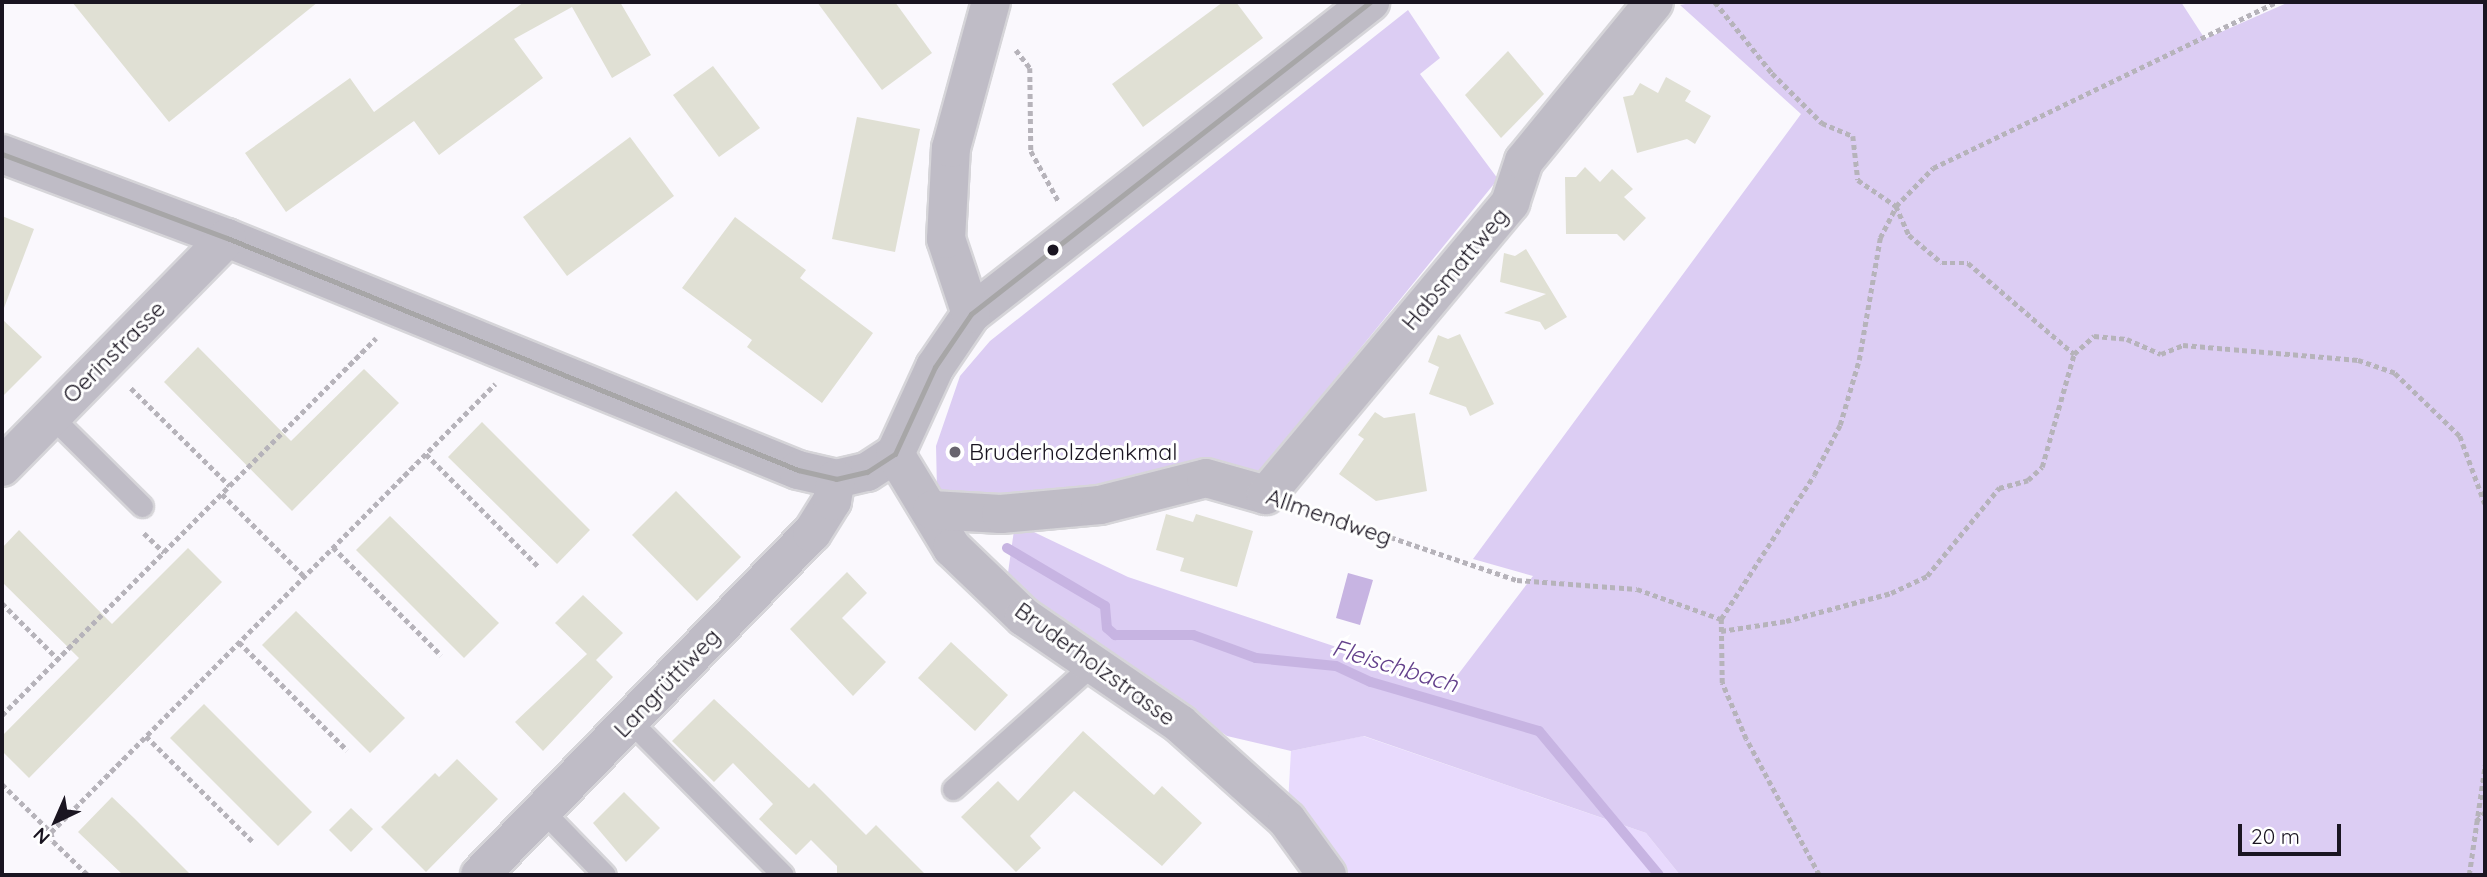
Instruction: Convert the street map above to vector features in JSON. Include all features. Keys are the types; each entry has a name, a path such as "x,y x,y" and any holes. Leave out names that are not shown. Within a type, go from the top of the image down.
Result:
{"street":[{"path":"2,154 227,238 798,470 836,479 867,472 895,454 935,368 971,314 1370,2"},
{"name":"Habsmattweg","path":"1265,495 1510,203 1524,161 1654,2"},
{"path":"971,314 946,239 951,148 986,5"},
{"name":"Oerinstrasse","path":"2,467 227,238"},
{"name":"Bruderholzstrasse","path":"895,454 932,510 952,548 1024,617 1180,724 1277,811 1327,875"},
{"name":"Allmendweg","path":"932,510 1000,514 1100,505 1206,478 1265,495"},
{"name":"Langrüttiweg","path":"480,875 812,533 832,500 836,479"}],"lane":[{"path":"51,416 142,506"},
{"path":"953,789 1093,664"},
{"path":"630,722 783,875"},
{"path":"543,811 605,875"}],"path":[{"path":"1715,2 1772,73 1822,123 1853,135 1858,180 1896,206 1909,235 1942,263 1968,263 2074,354"},
{"path":"1819,875 1746,739 1722,683 1721,619 1814,475 1840,425 1859,360 1880,238 1896,206 1933,168 2277,2"},
{"path":"986,5 1030,68 1031,151 1076,233"},
{"path":"2,715 382,332"},
{"path":"1721,631 1786,621 1891,593 1927,576 1999,488 2028,480 2042,467 2074,354 2094,336 2126,339 2161,354 2183,345 2358,360 2395,373 2460,436 2485,503"},
{"path":"105,362 230,486"},
{"path":"51,832 498,381"},
{"path":"426,454 538,566"},
{"path":"222,494 304,576"},
{"name":"Allmendweg","path":"1265,495 1517,580 1637,589 1721,619"},
{"path":"333,548 442,655"},
{"path":"2,603 58,659"},
{"path":"239,642 347,750"},
{"path":"146,736 254,843"},
{"path":"2469,875 2485,765"},
{"path":"2,784 51,832 53,841 88,875"},
{"path":"2475,823 2485,812"}],"shaded area":[{"path":"1696,2 2181,2 2205,39 2289,2 2485,2 2485,875 1680,875 1646,833 1364,736 1291,751 1227,736 1006,587 1015,523 1128,577 1450,685 1533,576 1473,559 1801,114 1680,5"},
{"path":"1408,10 1440,58 1420,74 1498,179 1251,483 996,506 937,490 936,446 960,376 990,341"},
{"path":"1348,573 1373,580 1360,625 1336,618"},
{"path":"1363,736 1646,833 1680,875 1327,875 1287,820 1291,751"}],"building":[{"path":"72,2 318,2 169,122"},
{"path":"524,2 620,2 651,55 612,78 572,7 514,39 543,78 439,155 414,121 286,212 245,153 350,78 374,112"},
{"path":"817,2 895,2 932,53 882,90"},
{"path":"1223,2 1236,2 1263,38 1143,127 1112,84"},
{"path":"1508,51 1544,94 1501,138 1465,95"},
{"path":"713,66 760,128 719,157 673,95"},
{"path":"1666,77 1691,91 1685,101 1711,116 1695,144 1687,139 1637,153 1623,97 1633,95 1640,83 1658,93"},
{"path":"857,117 920,129 895,252 832,239"},
{"path":"630,137 674,196 567,276 523,217"},
{"path":"1585,167 1600,182 1612,169 1633,189 1624,197 1646,218 1624,241 1617,234 1566,234 1565,177 1576,177"},
{"path":"2,216 34,229 4,308 2,307"},
{"path":"735,217 806,270 800,278 873,333 822,403 747,347 752,340 682,288"},
{"path":"1526,249 1567,317 1545,330 1540,322 1504,313 1546,294 1500,282 1504,253 1515,256"},
{"path":"2,319 42,357 2,397"},
{"path":"1460,334 1494,404 1470,416 1466,407 1429,394 1439,367 1428,362 1438,335 1448,339"},
{"path":"198,347 291,441 364,369 399,403 292,511 164,382"},
{"path":"1375,412 1384,418 1415,413 1427,491 1376,501 1339,474 1364,439 1358,435"},
{"path":"482,422 590,530 557,564 448,457"},
{"path":"676,491 741,557 697,601 632,535"},
{"path":"1166,514 1193,522 1196,514 1253,531 1237,587 1180,571 1184,558 1156,550"},
{"path":"390,516 499,623 464,658 356,550"},
{"path":"19,530 112,624 188,548 222,582 29,778 2,751 2,736 79,658 2,582 2,548"},
{"path":"847,572 867,593 842,618 886,662 853,696 790,629"},
{"path":"583,595 623,633 596,660 613,677 543,751 515,722 587,654 555,623"},
{"path":"296,611 405,718 370,753 262,645"},
{"path":"951,642 1008,695 975,731 918,678"},
{"path":"714,699 809,788 814,783 866,835 876,825 926,875 837,875 837,866 811,840 796,855 759,819 773,804 733,763 714,782 672,741"},
{"path":"204,704 312,812 278,846 170,738"},
{"path":"1083,731 1154,795 1162,786 1202,823 1162,866 1074,791 1030,836 1041,848 1016,872 961,817 998,781 1018,801"},
{"path":"457,759 498,799 426,872 381,827 435,773 439,777"},
{"path":"624,792 660,828 626,862 593,823"},
{"path":"112,797 191,875 123,875 78,832"},
{"path":"351,808 373,829 351,852 329,830"}],"waterway":[{"name":"Fleischbach","path":"1007,548 1105,606 1107,628 1115,635 1193,635 1256,658 1336,666 1371,682 1539,731 1659,875"}],"transit line":[{"path":"2,154 227,238 798,470 836,479 867,472 895,454 935,367 971,314 1370,2"}],"place":[{"name":"Bruderholzdenkmal","path":"955,452"}]}
